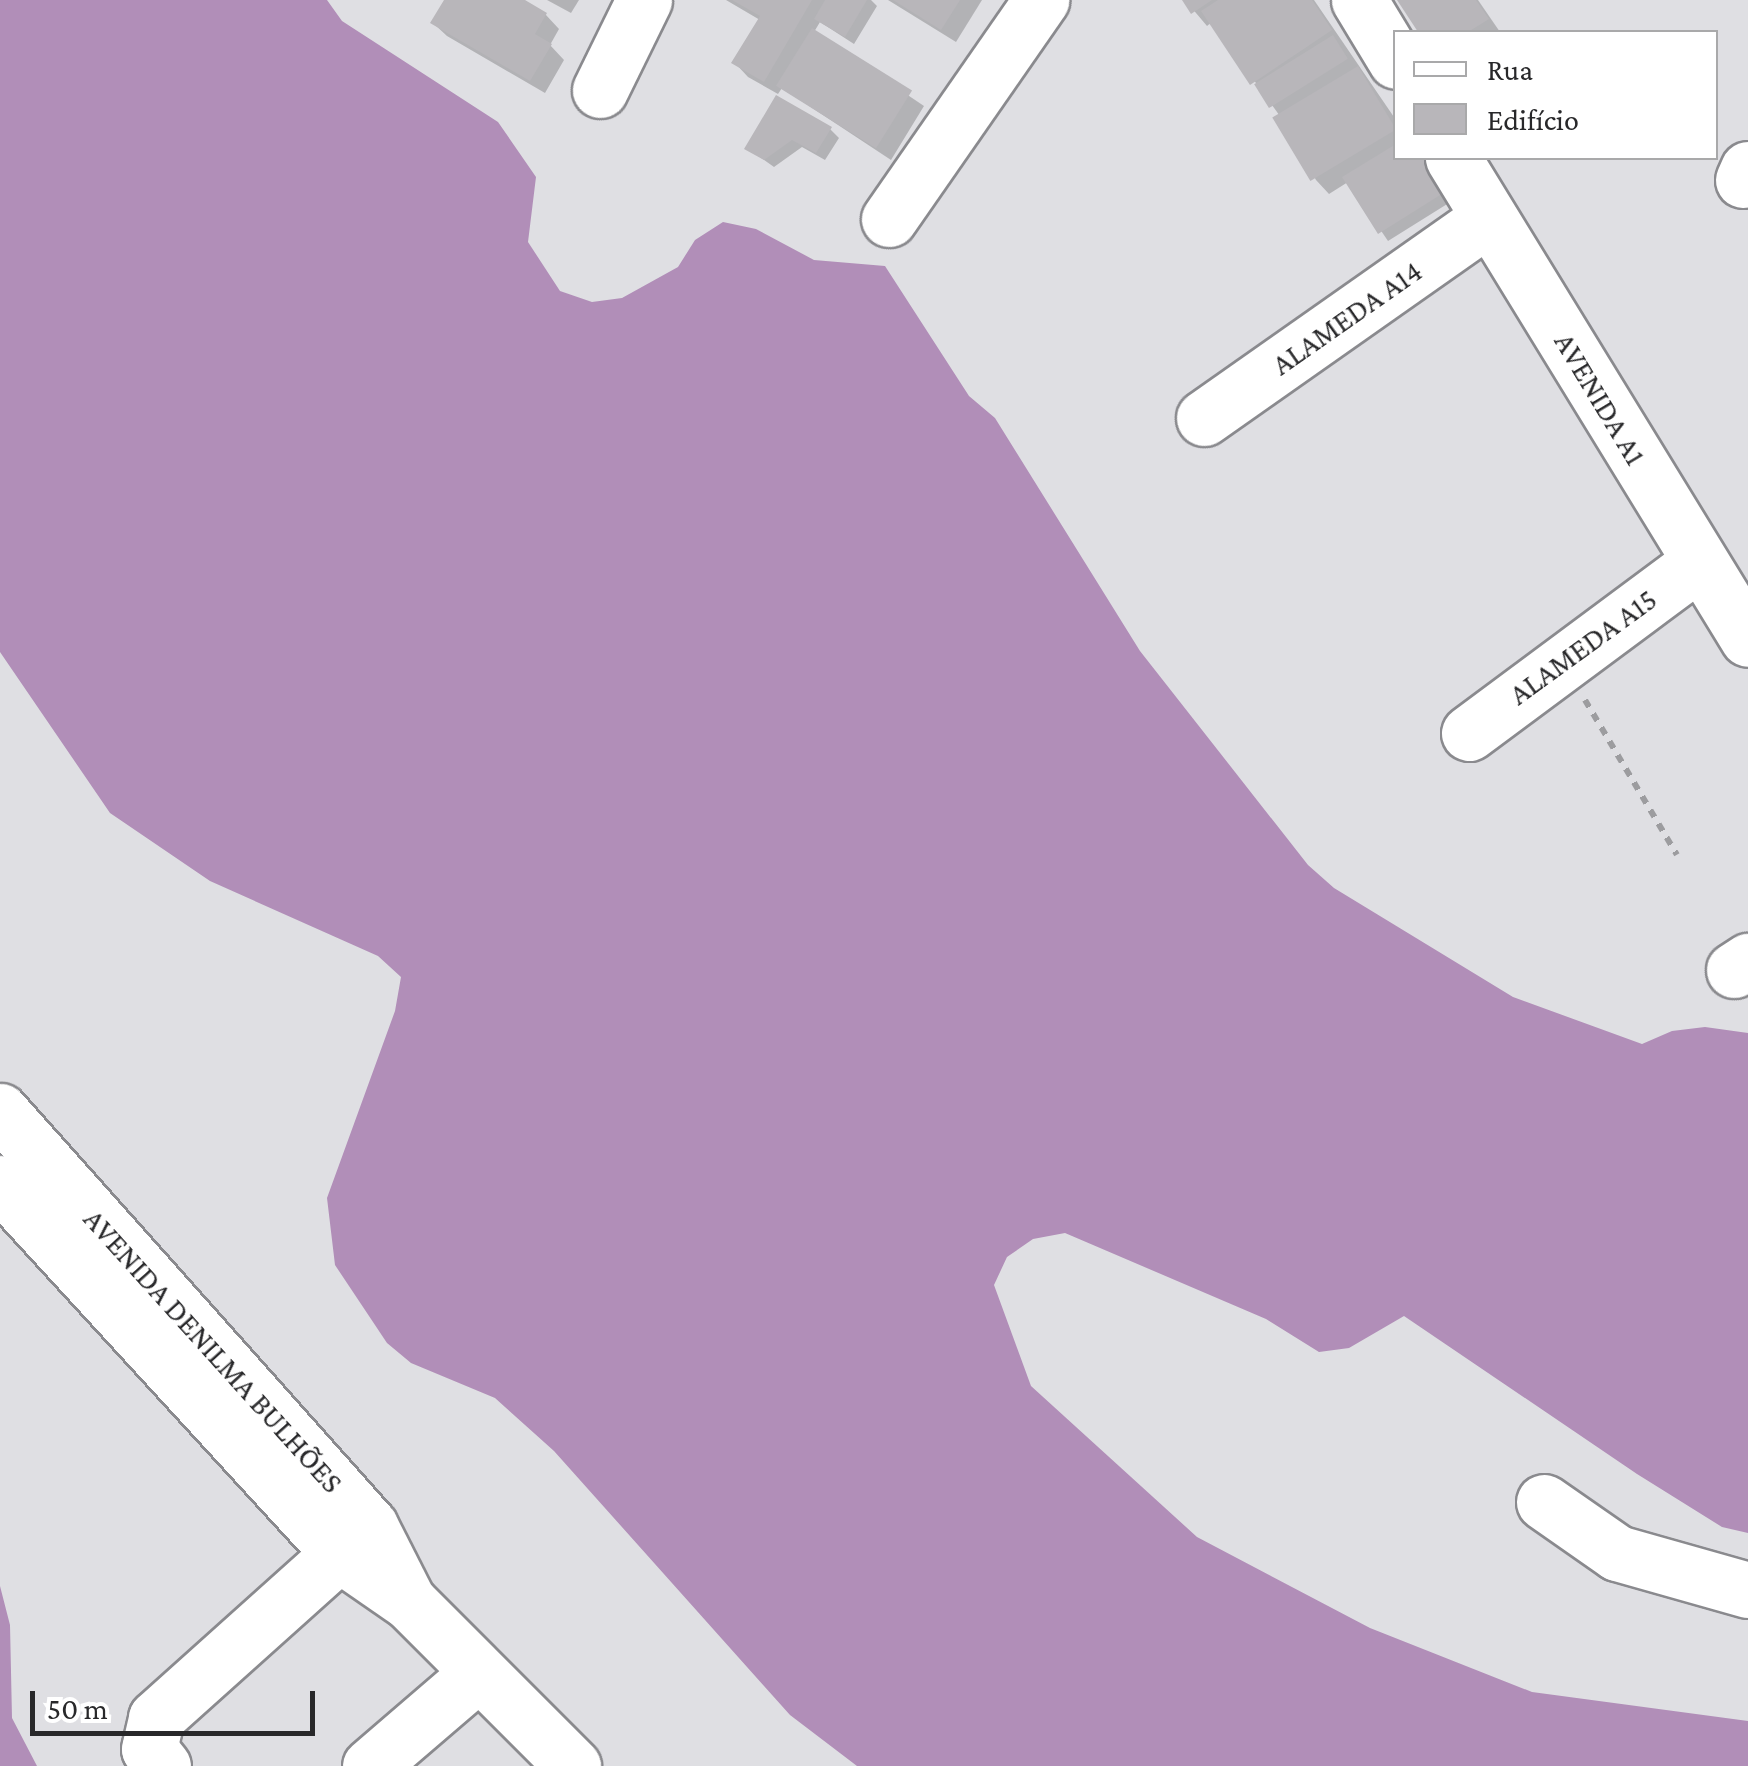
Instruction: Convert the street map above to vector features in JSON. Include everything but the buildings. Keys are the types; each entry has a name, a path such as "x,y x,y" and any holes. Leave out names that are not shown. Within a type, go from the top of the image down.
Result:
{"street":[{"path":"600,90 644,0"},
{"path":"889,219 1041,0"},
{"path":"1359,0 1393,56"},
{"name":"AVENIDA A1","path":"1454,160 1748,639"},
{"name":"ALAMEDA A14","path":"1204,418 1490,218"},
{"name":"ALAMEDA A15","path":"1469,732 1561,660 1699,562"},
{"name":"AVENIDA DENILMA BULHÕES","path":"0,1111 409,1602 572,1766"},
{"name":"AVENIDA DENILMA BULHÕES","path":"0,1182 356,1540"},
{"path":"1544,1502 1617,1554 1748,1590"},
{"path":"163,1766 149,1749 156,1718 356,1540"},
{"path":"370,1766 477,1674"}],"path":[{"path":"1561,660 1676,855"}],"shaded area":[{"path":"0,0 327,0 342,21 498,122 536,177 528,242 560,291 592,302 622,298 678,267 695,240 723,222 756,229 814,260 885,266 969,396 995,418 1140,651 1308,865 1334,888 1513,997 1642,1044 1672,1031 1705,1027 1748,1033 1748,1533 1722,1527 1637,1474 1404,1316 1349,1348 1319,1352 1266,1319 1065,1233 1033,1239 1007,1257 994,1285 1031,1386 1197,1537 1370,1628 1532,1692 1748,1721 1748,1766 857,1766 790,1715 554,1451 495,1398 411,1363 387,1343 335,1265 327,1198 395,1011 401,977 378,956 210,881 110,813 0,652"},
{"path":"0,1586 10,1625 12,1718 37,1766 0,1766"}]}
